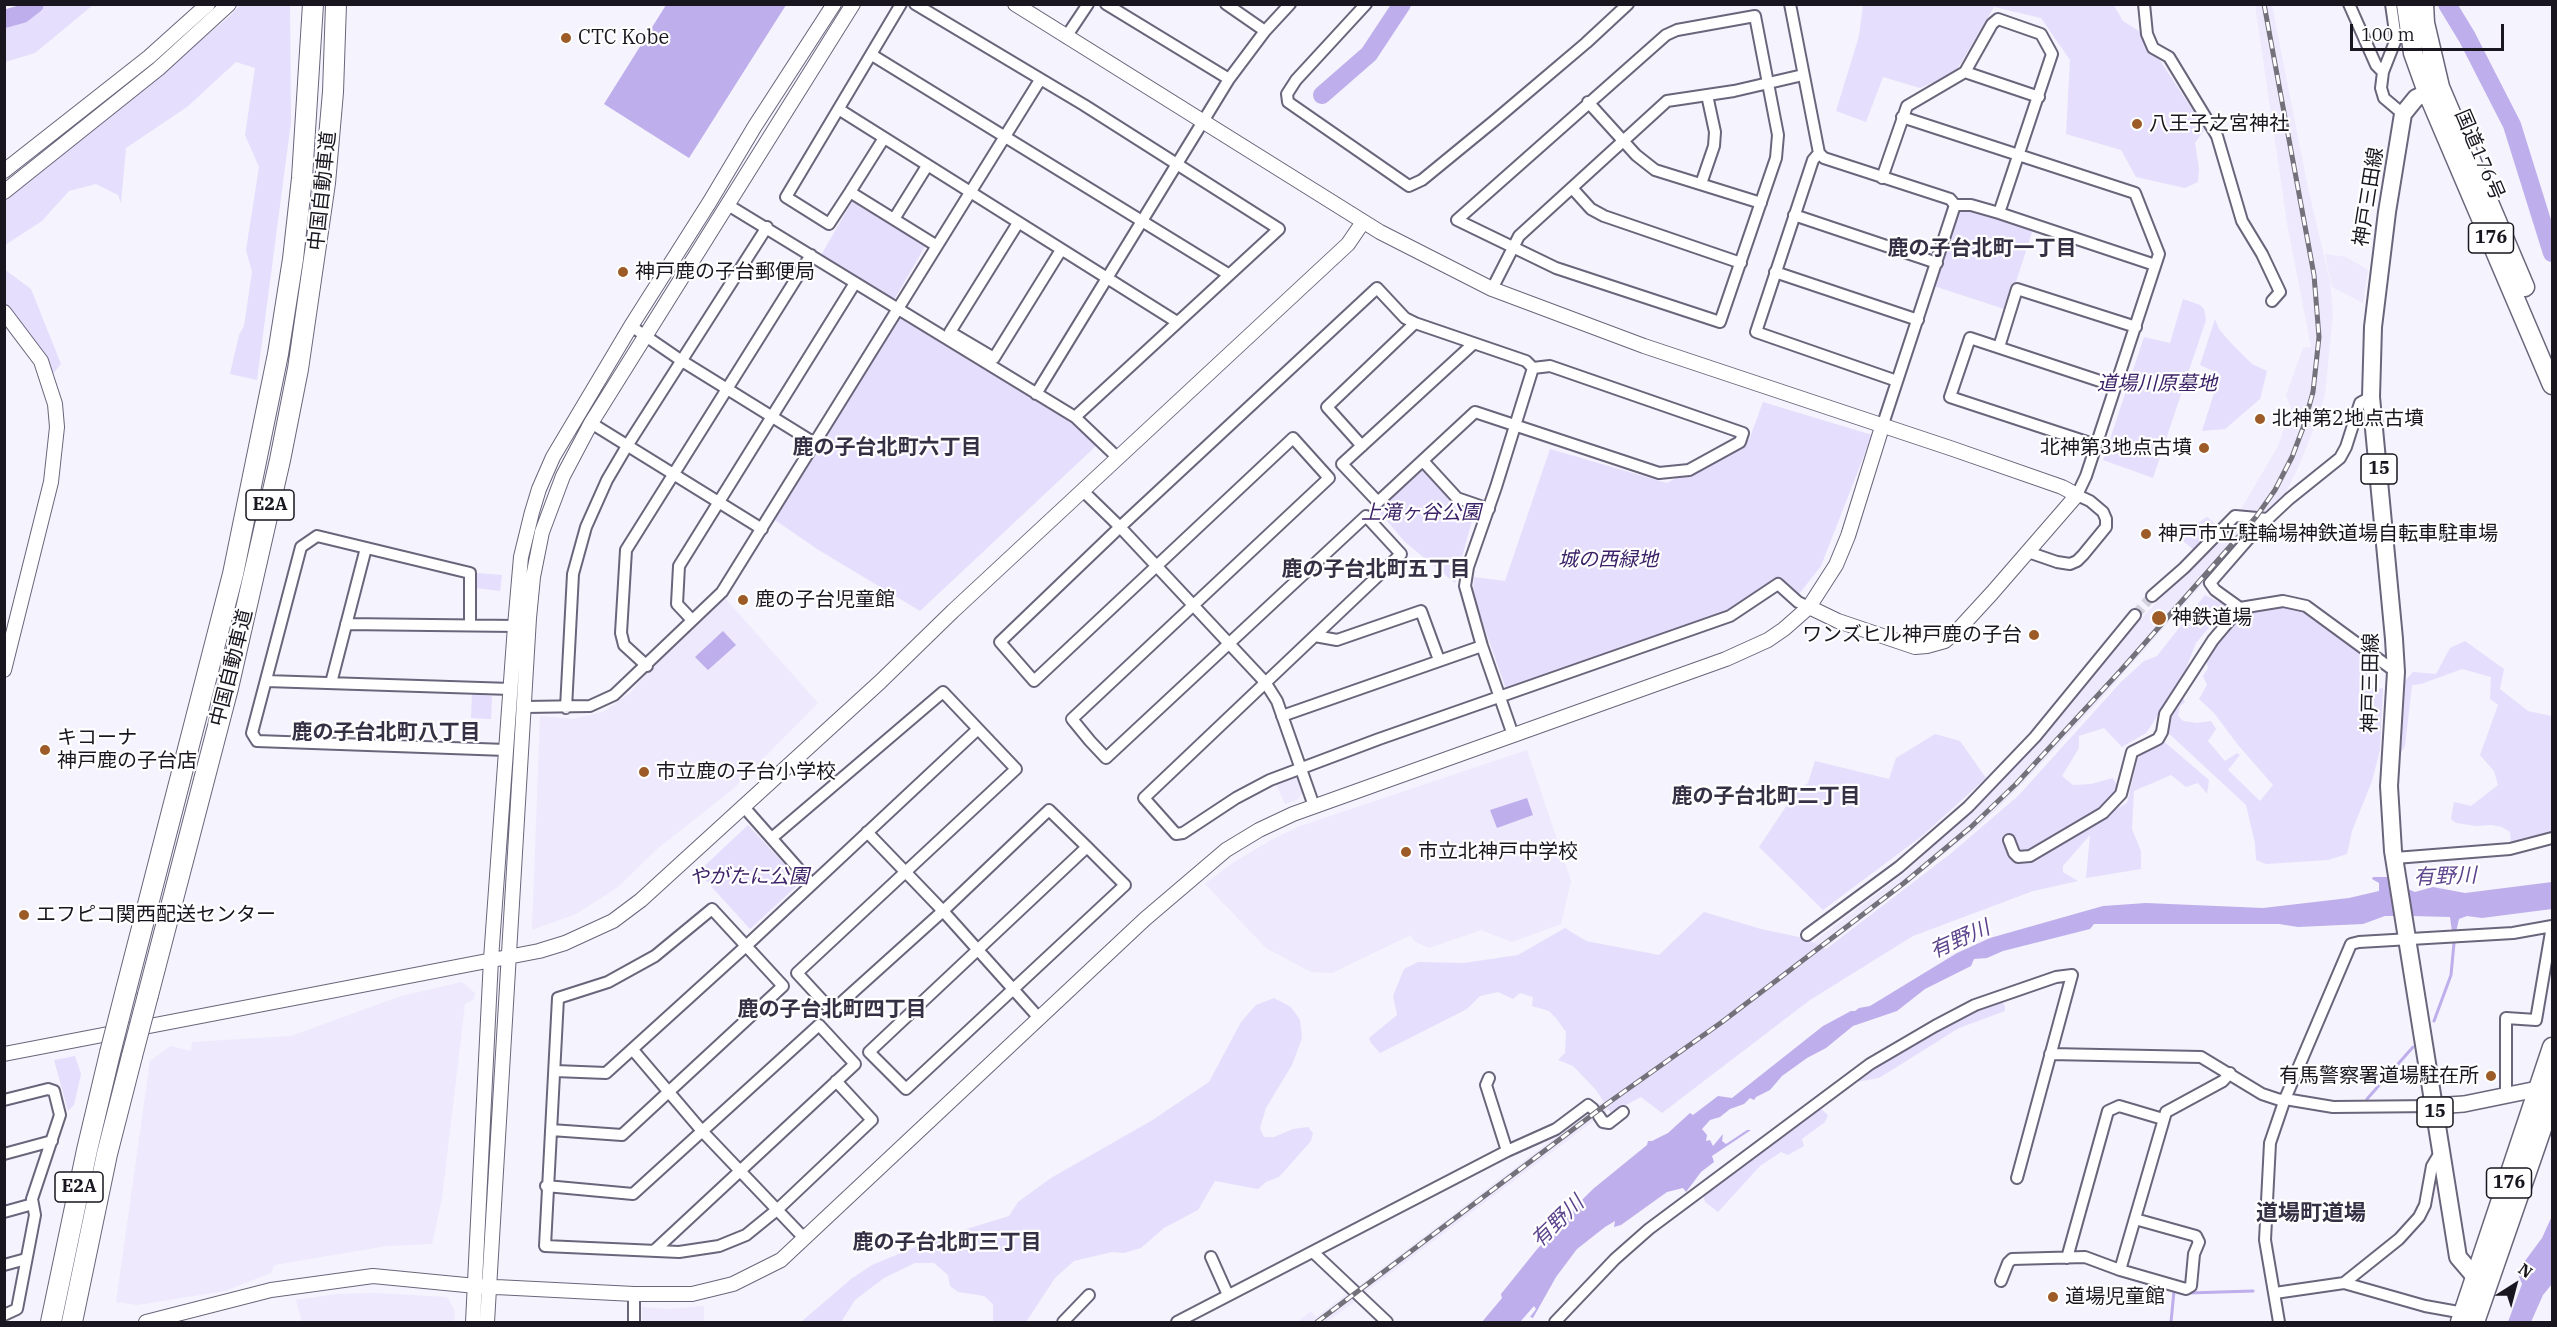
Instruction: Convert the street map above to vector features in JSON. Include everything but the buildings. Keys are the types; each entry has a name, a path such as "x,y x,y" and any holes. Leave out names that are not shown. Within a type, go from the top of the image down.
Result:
{"highway":[{"name":"中国自動車道","path":"51,1323 84,1161 110,1053 232,574 276,365 293,260 302,178 314,4"},
{"name":"中国自動車道","path":"72,1323 107,1154 228,688 278,471 298,369 325,183 333,92 336,4"},
{"name":"国道176号","path":"2406,4 2413,53 2434,90 2553,353"},
{"name":"国道176号","path":"2424,4 2434,90 2553,385"},
{"name":"176","path":"2466,1319 2482,1281 2548,1092 2553,1047"}],"main road":[{"path":"2403,114 2416,99 2434,90"},
{"name":"神戸三田線","path":"2403,114 2387,212 2373,327 2371,397 2396,672 2389,786 2395,858 2458,1257 2482,1281"},
{"path":"2434,1106 2548,1092"}],"street":[{"path":"4,171 149,57 208,4"},
{"path":"4,192 158,69 229,4"},
{"path":"487,1323 483,1286 491,959 521,557 539,489 553,457 755,126 834,4"},
{"path":"473,1323 483,1286 533,577 542,532 563,476 591,423 853,4"},
{"path":"884,138 829,224 786,197 840,110 901,4"},
{"path":"915,4 1279,229 1075,417"},
{"path":"1015,4 1363,222 1492,289 1644,346 2041,480 2077,495 2098,508 2105,516 2107,523 2077,561 2063,564 2028,552"},
{"path":"1066,37 1088,4"},
{"path":"1106,4 1229,79"},
{"path":"1226,4 1265,31"},
{"path":"1036,394 1229,79 1265,31 1290,4"},
{"path":"1366,4 1296,80 1287,94 1288,102 1409,186 1422,180 1467,143 1586,43 1628,4"},
{"path":"1790,4 1819,153 1824,158 1950,199 1955,206"},
{"path":"2144,4 2147,34 2153,48 2169,57 2217,136 2242,221 2262,254 2280,292 2272,301"},
{"path":"2349,4 2376,65 2383,72"},
{"path":"2391,4 2396,39 2383,72 2381,88 2384,98 2403,114"},
{"path":"1755,16 1778,135 1776,158 1720,322 1556,268 1457,220 1588,102 1666,35 1677,30 1755,16"},
{"path":"1882,178 1907,106 1965,72 1992,24 1998,19 2041,34 2052,54 1999,213"},
{"path":"872,55 1228,274"},
{"path":"1965,72 2039,97"},
{"path":"1492,289 1518,236 1667,101 1803,75"},
{"path":"525,707 590,706 614,695 722,592 1040,80"},
{"path":"1701,184 1714,146 1715,132 1707,95"},
{"path":"1588,102 1644,163 1655,170 1761,203"},
{"path":"840,110 1177,322"},
{"path":"1473,344 1342,464 1378,502 1475,412 1659,473 1689,470 1740,441 1743,433 1556,368 1533,368 1526,361 1415,323 1405,318 1377,288 1000,642 1034,681 1293,438 1329,478 1072,719 1090,741 1106,758 1366,516 1401,554 1144,798 1176,834 1183,833 1236,798 1270,780 1379,739 1730,616 1778,584 1798,602 1838,621 1915,646 1935,645 1945,641 1958,630 2077,495 2086,477 2158,254 2135,193 1902,117"},
{"path":"1819,153 1813,160 1756,333 1898,381"},
{"path":"894,219 927,166"},
{"path":"1572,188 1591,209 1604,216 1741,263"},
{"path":"850,192 937,246"},
{"path":"729,205 1075,417 1118,458"},
{"path":"1955,206 1971,205 1999,213 2155,265"},
{"path":"146,1323 170,1320 272,1290 373,1276 483,1286 634,1294 692,1294 734,1284 781,1260 1166,900 1226,850 1259,830 1314,806 1746,651 1784,629 1809,607 1836,565 1848,536 1955,206"},
{"path":"1794,215 1937,263"},
{"path":"4,1054 539,951 565,943 614,921 641,900 880,682 953,611 1348,244 1363,222"},
{"path":"1018,223 950,332 994,358 1062,250"},
{"path":"566,708 573,574 586,527 627,446 766,227"},
{"path":"647,666 624,645 621,633 626,550 811,255"},
{"path":"1775,272 1918,320"},
{"path":"692,620 677,604 679,566 855,283"},
{"path":"1999,347 2018,289 2136,327"},
{"path":"4,312 41,361 55,404 57,427 51,482 4,670"},
{"path":"1362,446 1327,407 1415,323"},
{"path":"631,326 682,361 816,444"},
{"path":"2096,446 1950,397 1970,338 2115,386"},
{"path":"1513,735 1482,646 1465,586 1468,567 1489,509 1533,368"},
{"path":"2371,397 2360,403 2346,447 2340,458 2268,519 2212,579 2211,585 2240,608 2283,601 2306,606 2396,672"},
{"path":"591,423 762,529"},
{"path":"1423,460 1457,498 1489,509"},
{"path":"1083,491 1120,527 1265,682 1277,701 1314,806"},
{"path":"2152,596 2235,516 2268,519"},
{"path":"470,625 470,573 317,536 301,547 252,733 257,741 506,750"},
{"path":"331,683 366,548"},
{"path":"2009,840 2018,857 2030,856 2103,813 2121,794 2132,752 2158,739 2162,732 2165,714 2200,658 2240,608"},
{"path":"1315,636 1336,640 1421,610 1438,660"},
{"path":"1807,934 1899,867 1968,807 2035,737 2135,615"},
{"path":"346,624 515,626"},
{"path":"1282,716 1482,646"},
{"path":"266,681 511,689"},
{"path":"773,837 943,692 1016,770 797,973 832,1011 943,911 1049,810 1087,847 1125,885 906,1089 869,1052 1087,847"},
{"path":"555,1071 606,1073 746,946 978,729"},
{"path":"743,806 773,837 811,883"},
{"path":"867,832 943,911 1039,1018"},
{"path":"2395,858 2510,849 2553,838"},
{"path":"551,1130 622,1135 783,986 712,909 655,956 608,982 558,998 544,1246 679,1252 719,1246 746,1235 778,1209 872,1120 836,1082"},
{"path":"2279,1323 2265,1240 2270,1143 2285,1099 2351,944 2513,933 2552,926 2536,1020 2505,1018 2506,1096"},
{"path":"1556,1323 1615,1259 1649,1229 1870,1064 1975,1005 2056,977 2072,975 2017,1178"},
{"path":"546,1186 633,1194 819,1025 855,1064 655,1250"},
{"path":"633,1050 702,1131 804,1238"},
{"path":"2050,1054 2201,1057 2262,1094 2280,1101 2285,1099 2333,1107 2434,1106"},
{"path":"2120,1270 2166,1112 2223,1081 2230,1073"},
{"path":"1489,1078 1486,1085 1508,1151"},
{"path":"4,1315 17,1309 34,1215 33,1204 60,1115 54,1091 48,1089 5,1099"},
{"path":"1177,1323 1508,1151 1556,1129 1588,1105 1603,1122 1609,1123 1623,1112"},
{"path":"2067,1258 2108,1111 2119,1106 2163,1119"},
{"path":"4,1154 52,1141"},
{"path":"2344,1283 2399,1239 2419,1217 2429,1191 2432,1166 2441,1150"},
{"path":"4,1212 33,1204"},
{"path":"2001,1281 2008,1263 2013,1260 2085,1257 2120,1270 2186,1289 2191,1286 2194,1254 2199,1242 2196,1236 2135,1219"},
{"path":"1314,1253 1387,1323"},
{"path":"4,1264 26,1259"},
{"path":"1215,1262 1228,1295"},
{"path":"2275,1293 2344,1283 2466,1319"},
{"path":"634,1294 634,1323"},
{"path":"1064,1323 1089,1295"}],"shaded area":[{"path":"666,5 786,5 689,158 604,104"},
{"path":"2255,5 2272,5 2308,188 2330,281 2333,315 2325,394 2315,426 2283,498 2269,512 2263,513 2240,511 2278,446 2291,408 2286,395 2303,348 2311,347 2287,223"},
{"path":"2325,254 2346,257 2368,270 2363,303 2332,287"},
{"path":"2233,521 2257,522 2092,709 1979,826 1847,931 1363,1294 1357,1287 1906,872 2011,770 2128,633"},
{"name":"市立鹿の子台小学校","path":"725,598 818,703 732,790 657,849 618,887 576,914 532,930 540,716 573,719 603,712 630,693 655,664"},
{"path":"723,631 736,645 708,670 695,657"},
{"name":"市立北神戸中学校","path":"1527,750 1571,881 1561,924 1512,942 1481,930 1429,948 1414,941 1411,935 1332,973 1311,972 1266,948 1205,884 1231,864 1300,826"},
{"path":"1293,776 1299,779 1304,791 1297,800 1285,804 1276,783"},
{"path":"1527,798 1533,815 1497,828 1490,810"},
{"path":"2373,877 2391,877 2398,885 2415,892 2433,887 2465,893 2552,882 2552,909 2482,918 2467,916 2459,919 2456,932 2452,932 2450,917 2412,916 2385,916 2363,924 2298,927 2279,924 2094,924 2090,929 2003,951 1987,958 1974,959 1971,966 1925,989 1897,1011 1853,1026 1826,1048 1782,1076 1770,1090 1754,1100 1750,1098 1744,1104 1710,1120 1702,1129 1707,1135 1706,1141 1710,1140 1713,1146 1723,1134 1722,1141 1726,1144 1747,1130 1751,1130 1712,1156 1714,1162 1701,1172 1686,1192 1683,1188 1667,1192 1621,1225 1614,1227 1615,1221 1605,1227 1577,1249 1556,1277 1533,1318 1530,1317 1536,1309 1534,1306 1520,1322 1482,1322 1502,1298 1501,1294 1538,1248 1557,1230 1562,1220 1593,1189 1647,1145 1648,1141 1668,1133 1690,1113 1693,1115 1718,1096 1732,1098 1823,1026 1851,1011 1870,1006 1957,953 1990,938 2103,906 2146,903 2263,908 2349,898 2379,891 2379,883 2372,879"},
{"path":"462,982 475,993 474,999 465,1004 442,1198 432,1244 387,1246 274,1265 271,1273 225,1291 138,1305 116,1302 150,1061 170,1046 191,1051 192,1042 291,1036 401,996"},
{"path":"2552,1216 2552,1284 2543,1295 2531,1322 2508,1322 2522,1284 2518,1274 2519,1269 2542,1238"},
{"path":"377,1293 447,1297 455,1311 454,1322 302,1322 296,1300 337,1294"},
{"path":"1348,1293 1356,1301 1327,1322 1297,1322 1311,1311 1316,1317"},
{"path":"704,1306 704,1322 643,1322 642,1307 669,1309"}],"green space":[{"path":"2113,4 2123,21 2142,33 2205,129 2195,143 2199,169 2198,182 2185,188 2136,177 2121,150 2066,134 2070,60 2041,18 1994,7 1955,73 1920,88 1883,77 1866,122 1836,111 1859,36 1863,5"},
{"path":"46,5 93,5 35,53 5,62 5,24 29,17"},
{"path":"240,5 290,5 291,122 257,380 230,374 239,335 244,326 252,272 246,250 259,167 245,135 255,68 236,62 187,107 126,148 121,203 118,195 96,184 69,191 42,221 5,245 5,198 123,106"},
{"path":"853,200 927,243 894,300 820,257"},
{"path":"1961,206 2033,229 2007,310 1934,286"},
{"path":"4,269 31,289 61,364 52,375 39,346 5,303"},
{"name":"道場川原墓地","path":"2183,299 2200,305 2204,309 2206,320 2153,478 2103,460 2144,337 2170,343"},
{"path":"898,317 1067,420 1097,445 920,611 817,549 775,520"},
{"path":"2215,319 2219,329 2252,364 2267,371 2260,399 2225,429 2202,431 2220,374 2200,365"},
{"name":"城の西緑地","path":"1763,402 1872,435 1821,566 1799,594 1776,578 1728,613 1507,692 1473,595 1474,577 1505,581 1550,449 1667,483 1749,440"},
{"name":"上滝ヶ谷公園","path":"1421,467 1453,503 1474,513 1455,583 1405,542 1377,509"},
{"path":"2207,517 2218,526 2195,551 2183,541 2193,526"},
{"path":"477,573 502,575 500,591 475,588"},
{"path":"2205,595 2227,606 2196,643 2181,681 2146,733 2122,747 2104,728 2079,736 2079,748 2062,776 2073,785 2091,784 2113,778 2118,787 2107,804 2109,813 2127,803 2139,753 2161,739 2209,780 2207,794 2198,783 2186,787 2171,775 2134,791 2132,829 2141,851 2141,869 2086,878 2090,835 2063,866 2063,872 2078,881 2033,891 1913,936 1810,1000 1662,1113 1641,1097 1611,1113 1596,1090 1573,1066 1558,1060 1565,1053 1566,1032 1556,1018 1549,1011 1532,1006 1533,997 1520,993 1513,999 1498,992 1480,996 1467,1009 1380,1053 1371,1043 1369,1038 1397,1015 1393,996 1404,969 1418,962 1464,963 1518,955 1565,928 1586,941 1659,955 1704,912 1761,929 1804,938 1826,949 1949,855 2018,796 2121,682 2144,661 2157,656"},
{"path":"2282,604 2303,609 2369,656 2366,680 2374,690 2383,688 2380,750 2372,781 2352,831 2347,854 2328,860 2266,864 2256,860 2255,843 2246,805 2164,729 2169,712 2183,698 2185,702 2180,706 2178,716 2183,721 2197,723 2211,721 2216,729 2208,741 2225,761 2237,753 2240,755 2228,770 2260,801 2273,785 2214,713 2199,699 2207,685 2203,676 2208,668 2205,656 2240,618 2250,611"},
{"path":"2465,641 2504,669 2500,689 2528,711 2552,716 2552,831 2543,836 2511,845 2510,832 2502,827 2456,823 2451,819 2454,802 2471,806 2498,785 2494,771 2480,755 2498,705 2490,699 2491,677 2462,669 2412,685 2405,746 2400,754 2404,682 2413,672 2436,674 2450,648"},
{"path":"472,694 492,696 491,719 471,718"},
{"path":"1935,734 1960,741 1986,778 1922,836 1823,910 1759,847 1797,790 1808,783 1815,761 1889,779 1896,758"},
{"name":"やがたに公園","path":"748,825 801,882 750,929 698,872"},
{"path":"1274,998 1291,1007 1300,1020 1302,1038 1292,1065 1266,1108 1260,1128 1264,1137 1274,1137 1293,1129 1308,1127 1313,1133 1311,1141 1279,1177 1266,1182 1258,1189 1215,1181 1198,1210 1164,1228 1141,1248 1074,1261 1055,1278 1026,1322 993,1322 993,1304 984,1296 958,1292 950,1286 948,1275 934,1263 915,1263 884,1278 855,1300 841,1322 801,1322 851,1279 872,1265 937,1238 1009,1216 1018,1202 1051,1178 1151,1121 1209,1082 1241,1022 1256,1005"},
{"path":"2001,1000 2005,1011 1959,1028 1879,1078 1856,1082 1880,1064 1962,1015"},
{"path":"75,1056 81,1074 74,1105 68,1111 54,1060"},
{"path":"1821,1109 1828,1115 1825,1122 1802,1139 1804,1146 1788,1155 1781,1152 1760,1166 1718,1212 1705,1202 1703,1196 1815,1110"}],"waterway":[{"path":"4,19 22,14 35,4"},
{"path":"1322,95 1369,54 1402,4"},
{"path":"2447,4 2467,37 2512,125 2552,253"},
{"path":"2434,1021 2451,975 2454,943"},
{"path":"2367,1099 2413,1047"},
{"path":"2141,1281 2181,1293"},
{"path":"2171,1322 2174,1291"},
{"path":"2188,1293 2253,1291"}],"tunnel":[{"path":"2135,615 2152,596"}],"railway":[{"path":"1317,1322 1608,1103 1722,1022 1904,883 1971,827 2016,784 2122,669 2256,517 2275,490 2292,457 2303,428 2313,392 2319,337 2314,275 2264,4"}],"place":[{"name":"CTC Kobe","path":"566,38"},
{"name":"八王子之宮神社","path":"2137,124"},
{"name":"神戸鹿の子台郵便局","path":"623,272"},
{"name":"北神第2地点古墳","path":"2260,419"},
{"name":"北神第3地点古墳","path":"2204,448"},
{"name":"神戸市立駐輪場神鉄道場自転車駐車場","path":"2146,534"},
{"name":"鹿の子台児童館","path":"743,600"},
{"name":"神鉄道場","path":"2159,618"},
{"name":"ワンズヒル神戸鹿の子台","path":"2034,635"},
{"name":"キコーナ 神戸鹿の子台店","path":"45,750"},
{"name":"市立鹿の子台小学校","path":"644,772"},
{"name":"市立北神戸中学校","path":"1406,852"},
{"name":"エフピコ関西配送センター","path":"24,915"},
{"name":"有馬警察署道場駐在所","path":"2491,1076"},
{"name":"道場児童館","path":"2053,1297"}],"district":[{"name":"鹿の子台北町一丁目","path":"1982,249"},
{"name":"鹿の子台北町六丁目","path":"887,448"},
{"name":"鹿の子台北町五丁目","path":"1376,570"},
{"name":"鹿の子台北町八丁目","path":"386,733"},
{"name":"鹿の子台北町二丁目","path":"1766,797"},
{"name":"鹿の子台北町四丁目","path":"832,1010"},
{"name":"道場町道場","path":"2311,1214"},
{"name":"鹿の子台北町三丁目","path":"947,1243"}],"water label":[{"name":"有野川","path":"2445,877"},
{"name":"有野川","path":"1960,940"},
{"name":"有野川","path":"1558,1222"}]}
